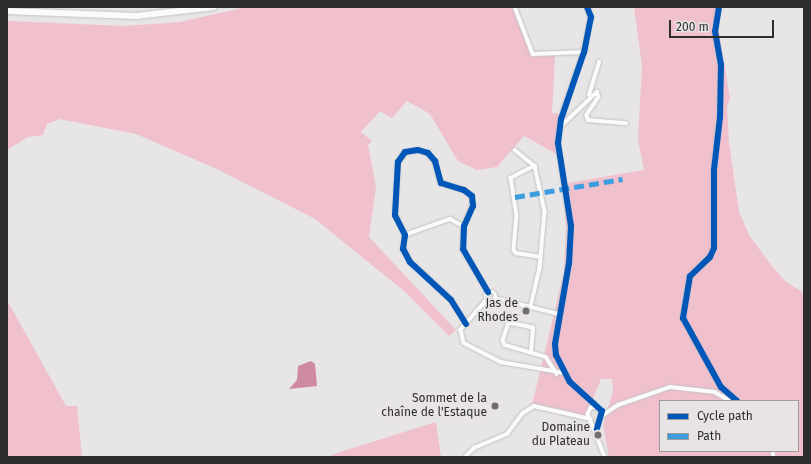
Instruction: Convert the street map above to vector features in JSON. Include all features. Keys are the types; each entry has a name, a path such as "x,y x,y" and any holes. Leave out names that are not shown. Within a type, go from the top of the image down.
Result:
{"highway":[{"path":"7,11 136,16 213,7"}],"street":[{"path":"515,7 533,54 584,52"},
{"path":"587,7 591,18 584,52 560,128 558,153 570,226 569,263 555,344 565,373 590,402 597,407 602,415"},
{"path":"719,7 715,31 721,64 720,114 714,170 714,248 710,257 690,276 683,318 719,384 736,400"},
{"path":"560,128 589,96 599,62"},
{"path":"589,96 600,94 587,115 590,122 605,119 626,123"},
{"path":"466,324 451,300 410,262 403,249 405,236 395,216 397,167 401,157 411,150 428,153 435,161 441,183 464,190 472,196 473,210 464,226 462,240 466,258 484,281 488,292 487,300 466,324 460,334 462,341 495,360 557,374 565,373"},
{"path":"516,150 535,166 545,212 541,257 531,307"},
{"path":"535,166 511,178 517,214 514,250 516,253 541,257"},
{"path":"405,236 450,220 464,226"},
{"path":"488,292 493,292 496,298"},
{"path":"487,300 496,298 559,314"},
{"path":"531,352 533,328 509,323 503,340 505,345 531,352 546,356 557,374"},
{"path":"465,457 474,448 507,434 523,413 538,406 591,420 602,415 608,410 670,387 715,392 728,400"},
{"path":"584,418 591,408 590,402"},
{"path":"591,408 597,407"},
{"path":"588,414 597,429 605,457"},
{"path":"597,429 602,415"}],"shaded area":[{"path":"247,7 514,7 531,57 555,55 552,113 564,115 560,130 562,157 524,136 497,167 477,170 458,161 430,114 407,101 392,118 380,111 361,132 372,141 368,145 376,187 369,237 456,330 449,336 404,291 315,219 219,170 136,134 59,119 47,124 43,135 28,137 7,150 7,21 124,26 180,22"},
{"path":"634,7 721,7 718,26 730,98 727,107 729,142 739,212 749,235 771,265 786,282 804,293 804,457 609,457 603,425 613,391 612,379 601,379 585,417 532,405 564,272 566,230 563,184 644,170 638,140 642,66"},
{"path":"7,300 66,406 77,406 82,457 7,457"},
{"path":"311,361 315,364 317,386 289,389 297,380 298,366"},
{"path":"436,422 441,457 328,457 340,452"}],"marked path":[{"path":"515,197 622,179"}],"cycle path":[{"path":"587,7 591,17 584,52 561,119 558,143 571,226 569,263 555,344 556,355 570,382 602,411 597,429"},
{"path":"719,7 715,31 721,65 720,117 714,170 714,248 710,257 690,276 683,318 721,387 736,400"},
{"path":"466,324 451,300 410,262 403,249 405,235 395,215 398,162 405,152 418,150 428,153 435,161 441,183 464,190 472,196 473,206 464,226 463,249 488,292"}],"place":[{"name":"Jas de Rhodes","path":"526,311"},
{"name":"Sommet de la chaîne de l'Estaque","path":"495,406"},
{"name":"Domaine du Plateau","path":"598,435"}]}
